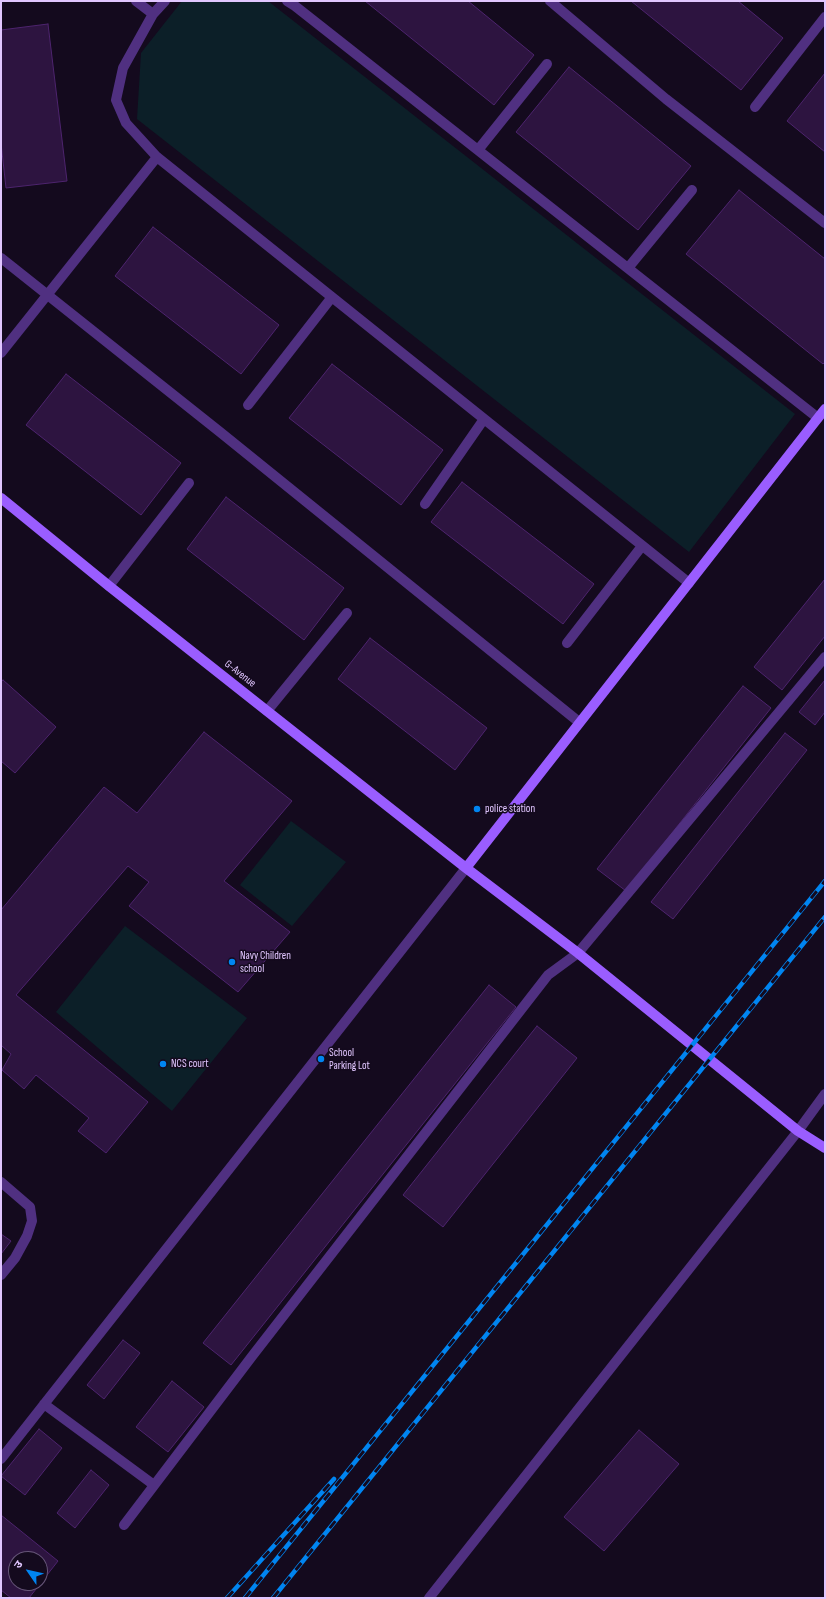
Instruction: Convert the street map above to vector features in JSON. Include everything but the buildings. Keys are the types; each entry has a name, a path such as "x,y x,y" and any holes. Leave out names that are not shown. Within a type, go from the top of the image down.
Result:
{"street":[{"path":"136,1 153,14"},
{"path":"165,1 153,14 123,68 116,100 126,123 157,157 689,583"},
{"path":"550,1 666,99 825,223"},
{"path":"293,3 818,418"},
{"path":"755,107 825,17"},
{"path":"478,150 547,64"},
{"path":"1,353 157,157"},
{"path":"628,268 692,190"},
{"path":"1,258 580,722"},
{"path":"248,405 332,297"},
{"path":"1,1459 825,409"},
{"path":"425,504 484,418"},
{"path":"109,586 189,482"},
{"name":"G-Avenue","path":"1,498 109,586 466,868 578,953 798,1131 825,1148"},
{"path":"566,643 642,546"},
{"path":"267,711 348,612"},
{"path":"124,1525 548,975 578,953 825,657"},
{"path":"429,1598 798,1131 825,1094"},
{"path":"1,1182 30,1207 32,1221 27,1236 15,1258 1,1275"},
{"path":"44,1404 154,1485"}],"shaded area":[{"path":"182,1 268,1 795,414 689,552 137,119 141,53"},
{"path":"291,821 346,862 292,926 240,885"},
{"name":"NCS court","path":"125,926 247,1018 172,1111 56,1012"}],"railway":[{"path":"245,1598 825,881"},
{"path":"273,1598 825,917"},
{"path":"227,1598 334,1479"}],"place":[{"name":"police station","path":"477,809"},
{"name":"Navy Children school","path":"232,962"},
{"name":"School Parking Lot","path":"321,1059"},
{"name":"NCS court","path":"163,1064"}]}
